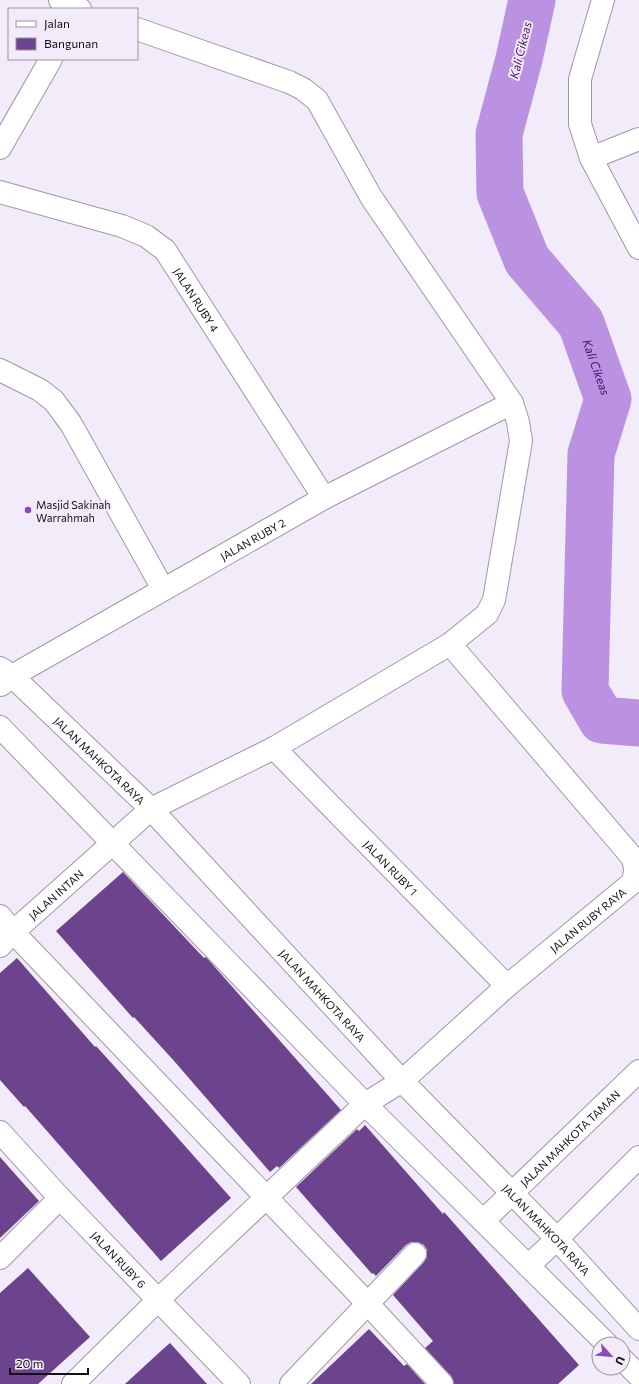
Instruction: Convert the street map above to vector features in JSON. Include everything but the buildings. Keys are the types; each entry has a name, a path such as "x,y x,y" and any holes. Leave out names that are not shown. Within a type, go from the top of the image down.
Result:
{"street":[{"path":"60,0 78,8"},
{"path":"602,0 580,79 580,124 591,158 639,248"},
{"name":"JALAN INTAN","path":"4,932 113,843 151,809 274,748 450,644 487,614 494,600 521,441 518,422 512,403 371,197 317,100 303,89 289,82 138,29"},
{"path":"0,148 50,60"},
{"path":"591,158 639,139"},
{"name":"JALAN RUBY 4","path":"0,192 122,226 146,236 165,250 324,498"},
{"path":"0,370 40,390 54,401 71,424 162,589"},
{"name":"JALAN RUBY 2","path":"4,677 324,498 512,403"},
{"name":"JALAN RUBY RAYA","path":"73,1384 158,1300 365,1104 402,1081 507,986 632,883 636,874 636,865 632,857 450,644"},
{"name":"JALAN MAHKOTA RAYA","path":"4,677 151,809 402,1081 513,1193 639,1328"},
{"path":"0,727 365,1104 599,1336"},
{"name":"JALAN RUBY 1","path":"274,748 507,986"},
{"path":"4,932 266,1197 442,1384"},
{"name":"JALAN MAHKOTA TAMAN","path":"483,1221 639,1071"},
{"name":"JALAN RUBY 6","path":"0,1132 60,1198 239,1384"},
{"path":"528,1266 639,1157"},
{"path":"0,1258 60,1198"},
{"path":"292,1384 415,1254"},
{"path":"631,1368 639,1376"}],"waterway":[{"name":"Kali Cikeas","path":"532,0 519,59 499,134 500,193 527,260 581,323 608,399 591,454 585,691 602,720 639,723"}],"place":[{"name":"Masjid Sakinah Warrahmah","path":"28,510"}]}
